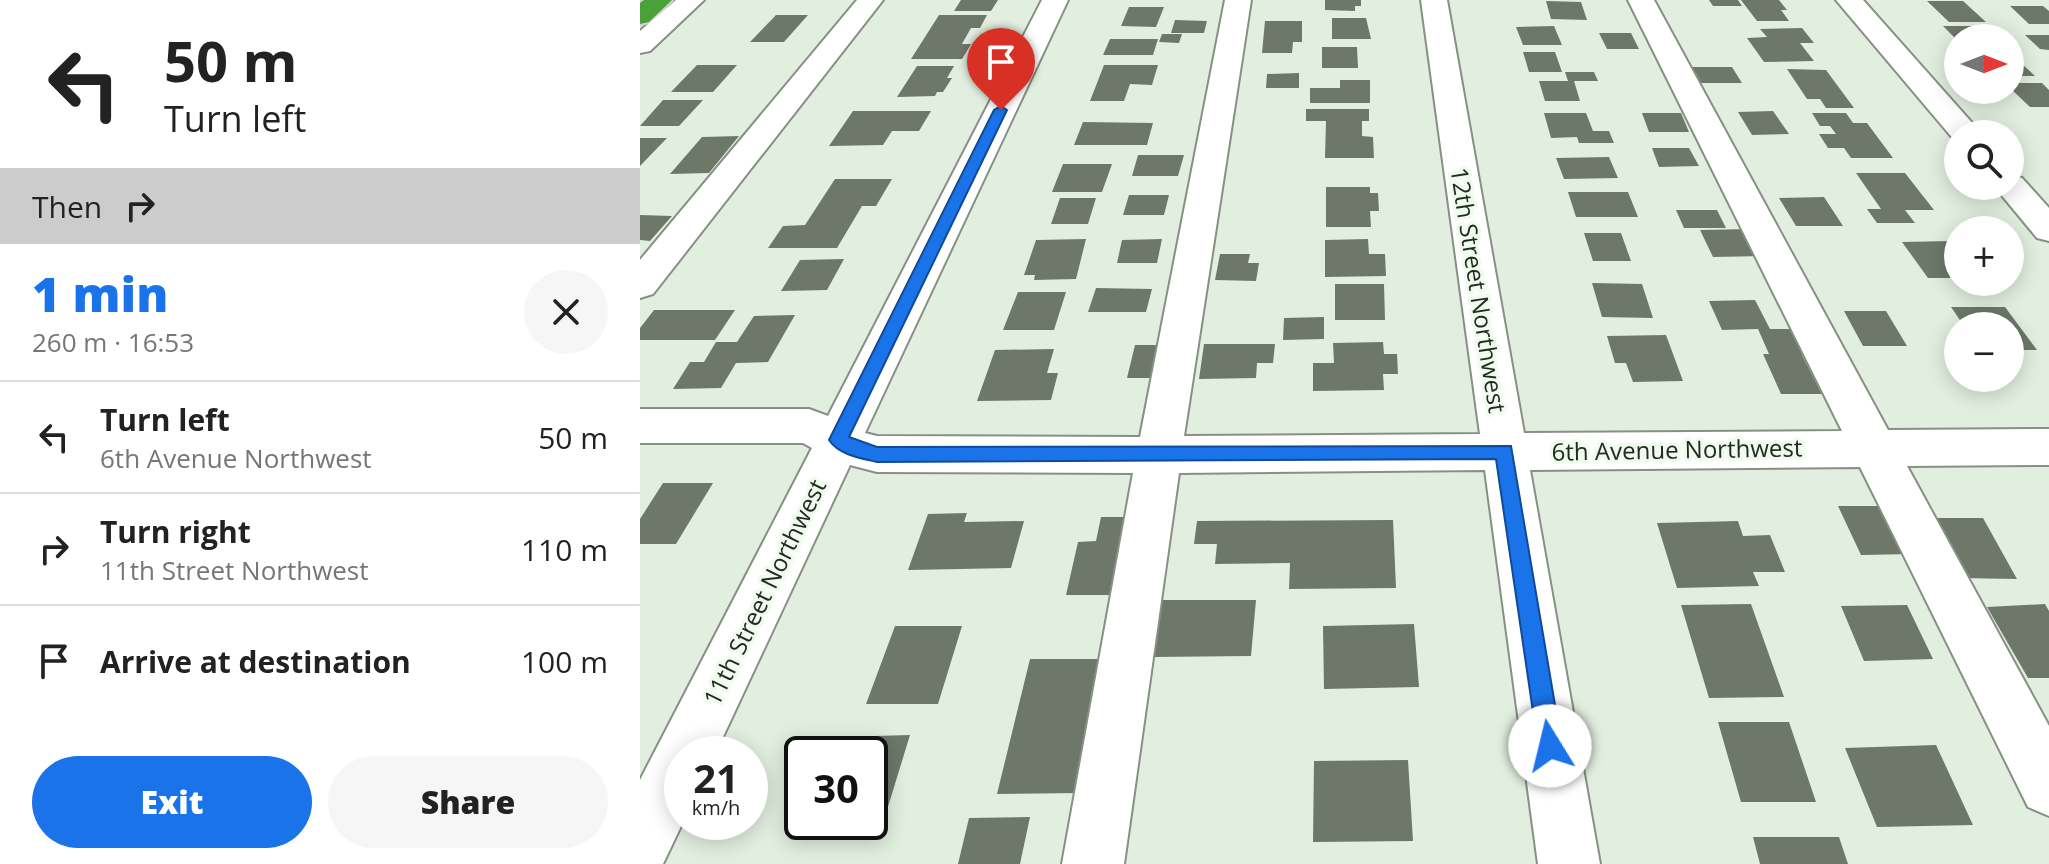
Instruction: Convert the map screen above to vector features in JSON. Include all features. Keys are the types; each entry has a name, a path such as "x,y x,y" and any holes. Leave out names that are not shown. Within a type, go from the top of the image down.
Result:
{"highway":[{"path":"640,16 659,0"}],"street":[{"path":"640,45 691,0"},
{"path":"640,285 870,0"},
{"name":"11th Street Northwest","path":"693,736 1055,0"},
{"path":"1093,864 1159,455 1238,0"},
{"name":"12th Street Northwest","path":"1434,0 1569,864"},
{"path":"1641,0 2049,786"},
{"path":"1849,0 1954,120"},
{"path":"2023,200 2049,230"},
{"name":"6th Avenue Northwest","path":"640,426 809,426 853,448 877,454 1159,455 2049,447"},
{"name":"11th Street Northwest","path":"640,845 664,796"}],"building":[{"path":"961,0 998,0 991,11 954,11"},
{"path":"1325,0 1361,0 1361,6 1355,6 1355,11 1325,10"},
{"path":"1709,0 1738,0 1742,6 1713,6"},
{"path":"1741,0 1779,0 1787,10 1781,10 1789,21 1757,21"},
{"path":"1546,1 1581,2 1587,20 1551,19"},
{"path":"1927,1 1963,1 1986,22 1949,22"},
{"path":"2010,6 2043,6 2049,11 2049,24 2029,24"},
{"path":"1129,7 1164,7 1156,27 1121,26"},
{"path":"776,15 808,15 784,42 750,42"},
{"path":"939,15 987,15 980,28 971,28 962,44 971,44 962,59 911,59"},
{"path":"1332,18 1366,18 1371,39 1332,39"},
{"path":"1175,20 1207,21 1204,33 1171,33"},
{"path":"1265,21 1302,21 1302,42 1293,42 1292,53 1262,53"},
{"path":"1554,26 1562,45 1523,45 1516,27"},
{"path":"1802,28 1814,43 1800,43 1814,61 1764,62 1747,38 1767,37 1760,29"},
{"path":"1599,33 1631,33 1639,49 1607,49"},
{"path":"1162,34 1182,34 1179,43 1159,42"},
{"path":"2025,35 2049,35 2049,50 2040,49"},
{"path":"1110,39 1158,39 1153,55 1103,55"},
{"path":"1322,47 1357,47 1358,68 1322,68"},
{"path":"1523,52 1555,52 1562,72 1529,72"},
{"path":"697,65 737,65 713,92 671,92"},
{"path":"1104,65 1158,65 1152,85 1130,84 1124,101 1090,101"},
{"path":"917,66 954,66 947,78 952,78 943,92 937,92 935,96 897,97"},
{"path":"2024,66 2035,76 2024,76"},
{"path":"1692,67 1732,67 1742,83 1701,83"},
{"path":"1787,69 1826,70 1854,108 1826,108 1820,99 1807,99"},
{"path":"1565,72 1594,72 1598,81 1574,81 1580,101 1545,101 1539,81 1568,81"},
{"path":"1299,73 1299,88 1266,88 1267,74"},
{"path":"1340,80 1370,80 1370,103 1310,103 1310,88 1340,88"},
{"path":"2024,83 2042,83 2049,90 2049,107 2030,107 2024,101"},
{"path":"663,100 703,100 679,126 640,126"},
{"path":"1306,109 1369,109 1369,121 1362,121 1362,136 1373,137 1374,158 1325,158 1326,121 1306,121"},
{"path":"853,111 931,111 919,131 892,131 883,145 829,146"},
{"path":"1773,111 1789,134 1752,135 1738,112"},
{"path":"1544,113 1586,113 1593,131 1609,131 1614,143 1579,143 1577,137 1551,138"},
{"path":"1642,113 1681,113 1689,132 1649,132"},
{"path":"1812,113 1846,113 1853,123 1867,123 1893,158 1851,158 1844,148 1828,148 1819,134 1836,134 1830,126 1820,126"},
{"path":"1083,122 1153,123 1147,145 1074,145"},
{"path":"739,136 709,173 670,174 702,137"},
{"path":"640,138 667,138 640,166"},
{"path":"1652,148 1689,148 1699,166 1659,167"},
{"path":"1138,155 1184,155 1178,176 1132,176"},
{"path":"1609,157 1618,178 1564,179 1556,158"},
{"path":"1063,164 1112,164 1102,192 1052,192"},
{"path":"1856,173 1905,173 1934,210 1905,210 1915,223 1877,223 1867,209 1881,209"},
{"path":"835,179 892,179 876,206 862,206 837,248 768,248 783,226 805,225"},
{"path":"1326,187 1370,187 1370,193 1378,193 1379,211 1370,211 1371,227 1326,227"},
{"path":"1568,192 1628,192 1638,217 1576,217"},
{"path":"1129,195 1169,195 1164,215 1123,215"},
{"path":"1824,197 1843,226 1796,226 1779,198"},
{"path":"1060,198 1096,198 1088,224 1051,224"},
{"path":"1676,210 1717,210 1726,228 1684,228"},
{"path":"640,215 672,216 650,241 640,240"},
{"path":"1751,229 1765,256 1713,257 1700,230"},
{"path":"1584,233 1621,233 1631,261 1593,261"},
{"path":"1086,239 1076,279 1034,280 1035,275 1024,275 1036,240"},
{"path":"1162,239 1157,263 1117,263 1122,240"},
{"path":"1368,239 1369,254 1385,254 1386,276 1325,277 1325,240"},
{"path":"1944,241 1944,278 1928,278 1902,242"},
{"path":"1220,254 1250,254 1248,263 1259,263 1256,281 1215,280"},
{"path":"844,259 827,290 781,291 800,260"},
{"path":"1592,283 1642,284 1653,318 1602,317"},
{"path":"1335,284 1384,284 1385,320 1335,320"},
{"path":"1096,288 1152,289 1146,312 1088,312"},
{"path":"1018,292 1066,292 1054,330 1003,330"},
{"path":"1755,300 1770,329 1804,329 1818,355 1802,355 1822,394 1781,394 1763,354 1769,354 1758,329 1722,330 1709,301"},
{"path":"1951,307 2005,307 2009,312 1954,312"},
{"path":"654,310 735,310 715,340 640,340 640,328"},
{"path":"1844,311 1886,311 1907,346 1863,346"},
{"path":"795,315 768,362 736,363 721,388 673,389 690,362 704,362 716,342 737,342 754,316"},
{"path":"1324,317 1324,339 1283,340 1284,318"},
{"path":"2024,333 2037,350 2024,350"},
{"path":"1666,335 1683,381 1633,382 1626,363 1615,363 1607,336"},
{"path":"1383,342 1384,354 1397,354 1398,374 1383,374 1384,390 1313,391 1313,363 1334,363 1333,343"},
{"path":"1204,344 1275,344 1273,363 1257,363 1256,378 1199,379"},
{"path":"1135,345 1166,345 1159,378 1127,378"},
{"path":"1054,349 1047,373 1058,373 1051,400 977,401 995,350"},
{"path":"663,483 713,483 676,544 640,544 640,519"},
{"path":"1838,506 1887,506 1912,554 1861,555"},
{"path":"967,513 964,522 1024,521 1011,568 908,570 928,514"},
{"path":"1101,517 1127,517 1112,595 1066,595 1078,542 1096,541"},
{"path":"1928,518 1983,518 2017,579 1959,578"},
{"path":"1393,520 1396,588 1289,589 1290,563 1215,564 1217,544 1194,544 1197,521"},
{"path":"1738,521 1743,536 1770,535 1785,572 1753,572 1759,586 1677,588 1657,523"},
{"path":"1162,600 1256,600 1251,656 1153,657"},
{"path":"1751,604 1784,697 1709,698 1681,605"},
{"path":"2045,604 2049,611 2049,678 2028,678 1987,607"},
{"path":"1907,605 1933,659 1864,661 1841,606"},
{"path":"1414,624 1419,687 1324,689 1323,626"},
{"path":"895,626 962,626 938,704 866,704"},
{"path":"1030,659 1106,659 1081,793 997,794"},
{"path":"1718,722 1789,722 1816,802 1741,802"},
{"path":"910,735 888,807 888,736 874,736"},
{"path":"1936,745 1973,825 1877,827 1845,748"},
{"path":"1408,760 1413,841 1313,842 1314,761"},
{"path":"1030,817 1020,864 958,864 969,818"},
{"path":"1753,837 1839,837 1848,864 1760,864"}],"route":[{"path":"1001,110 838,440 863,452 877,454 1505,452 1550,746"}]}
